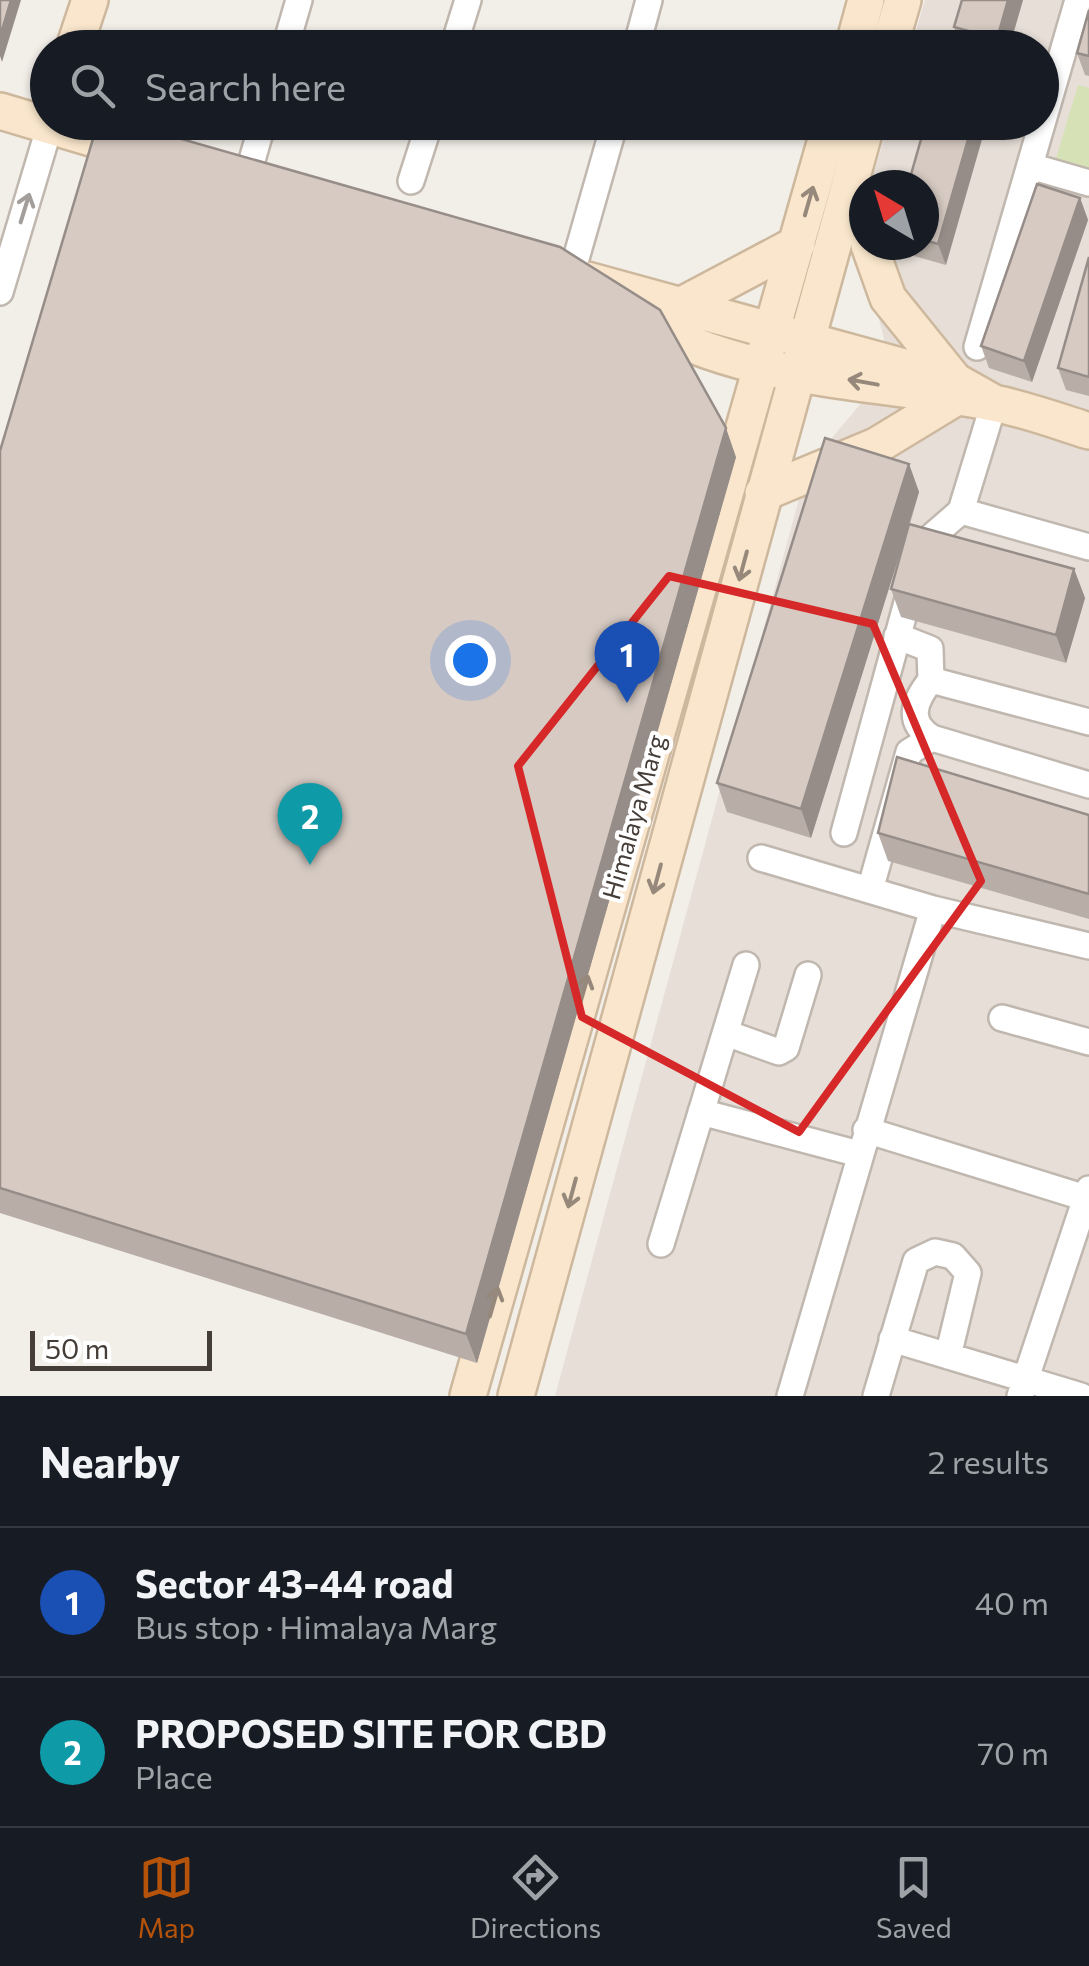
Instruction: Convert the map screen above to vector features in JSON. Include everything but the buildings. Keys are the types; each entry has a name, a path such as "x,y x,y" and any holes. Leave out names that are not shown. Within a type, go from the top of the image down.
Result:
{"main road":[{"path":"80,30 90,0"},
{"path":"858,30 866,0"},
{"path":"895,30 904,0"},
{"path":"0,111 30,119"},
{"path":"81,140 108,154 212,172 284,192"},
{"name":"Himalaya Marg","path":"468,1396 827,140"},
{"name":"Himalaya Marg","path":"516,1396 862,140"},
{"path":"682,305 797,244"},
{"path":"874,260 888,298 955,389"},
{"path":"532,265 771,328 804,355"},
{"path":"571,276 671,339 762,365 804,355 955,389 1089,431"},
{"path":"671,339 736,457"},
{"path":"763,493 876,446 955,389"}],"street":[{"path":"290,30 299,0"},
{"path":"463,30 468,0"},
{"path":"641,30 649,0"},
{"path":"1059,66 1078,0"},
{"path":"0,292 45,140"},
{"path":"212,172 245,140"},
{"path":"411,181 424,140"},
{"path":"571,276 609,140"},
{"path":"977,346 1038,140"},
{"path":"1030,166 1089,183"},
{"path":"844,833 897,636 930,538 961,511 994,403"},
{"path":"961,511 1089,547"},
{"path":"897,636 930,649 932,680 918,696 914,718 920,731 932,738 1089,784"},
{"path":"932,680 1089,722"},
{"path":"870,890 909,752 932,738"},
{"path":"760,858 933,908 1089,946"},
{"path":"790,1396 933,908"},
{"path":"660,1244 746,964"},
{"path":"726,1033 779,1052 786,1048 808,975"},
{"path":"1002,1018 1089,1042"},
{"path":"701,1112 863,1142 1088,1196 1022,1388"},
{"path":"876,1396 916,1261 935,1252 953,1256 968,1273 968,1287 948,1356"},
{"path":"892,1339 948,1356 1022,1388 1081,1396"}],"highlighted area":[{"path":"669,576 873,624 981,881 799,1132 582,1017 518,766"}],"shaded area":[{"path":"925,0 1089,0 1089,1396 555,1396 808,466 891,368 865,260 939,260 939,170 875,170 884,140 1059,140 1059,30 916,30"}],"green space":[{"path":"1078,85 1089,88 1089,172 1055,162"}],"place":[{"name":"Sector 43-44 road","path":"627,703"},
{"name":"PROPOSED SITE FOR CBD","path":"310,865"}]}
